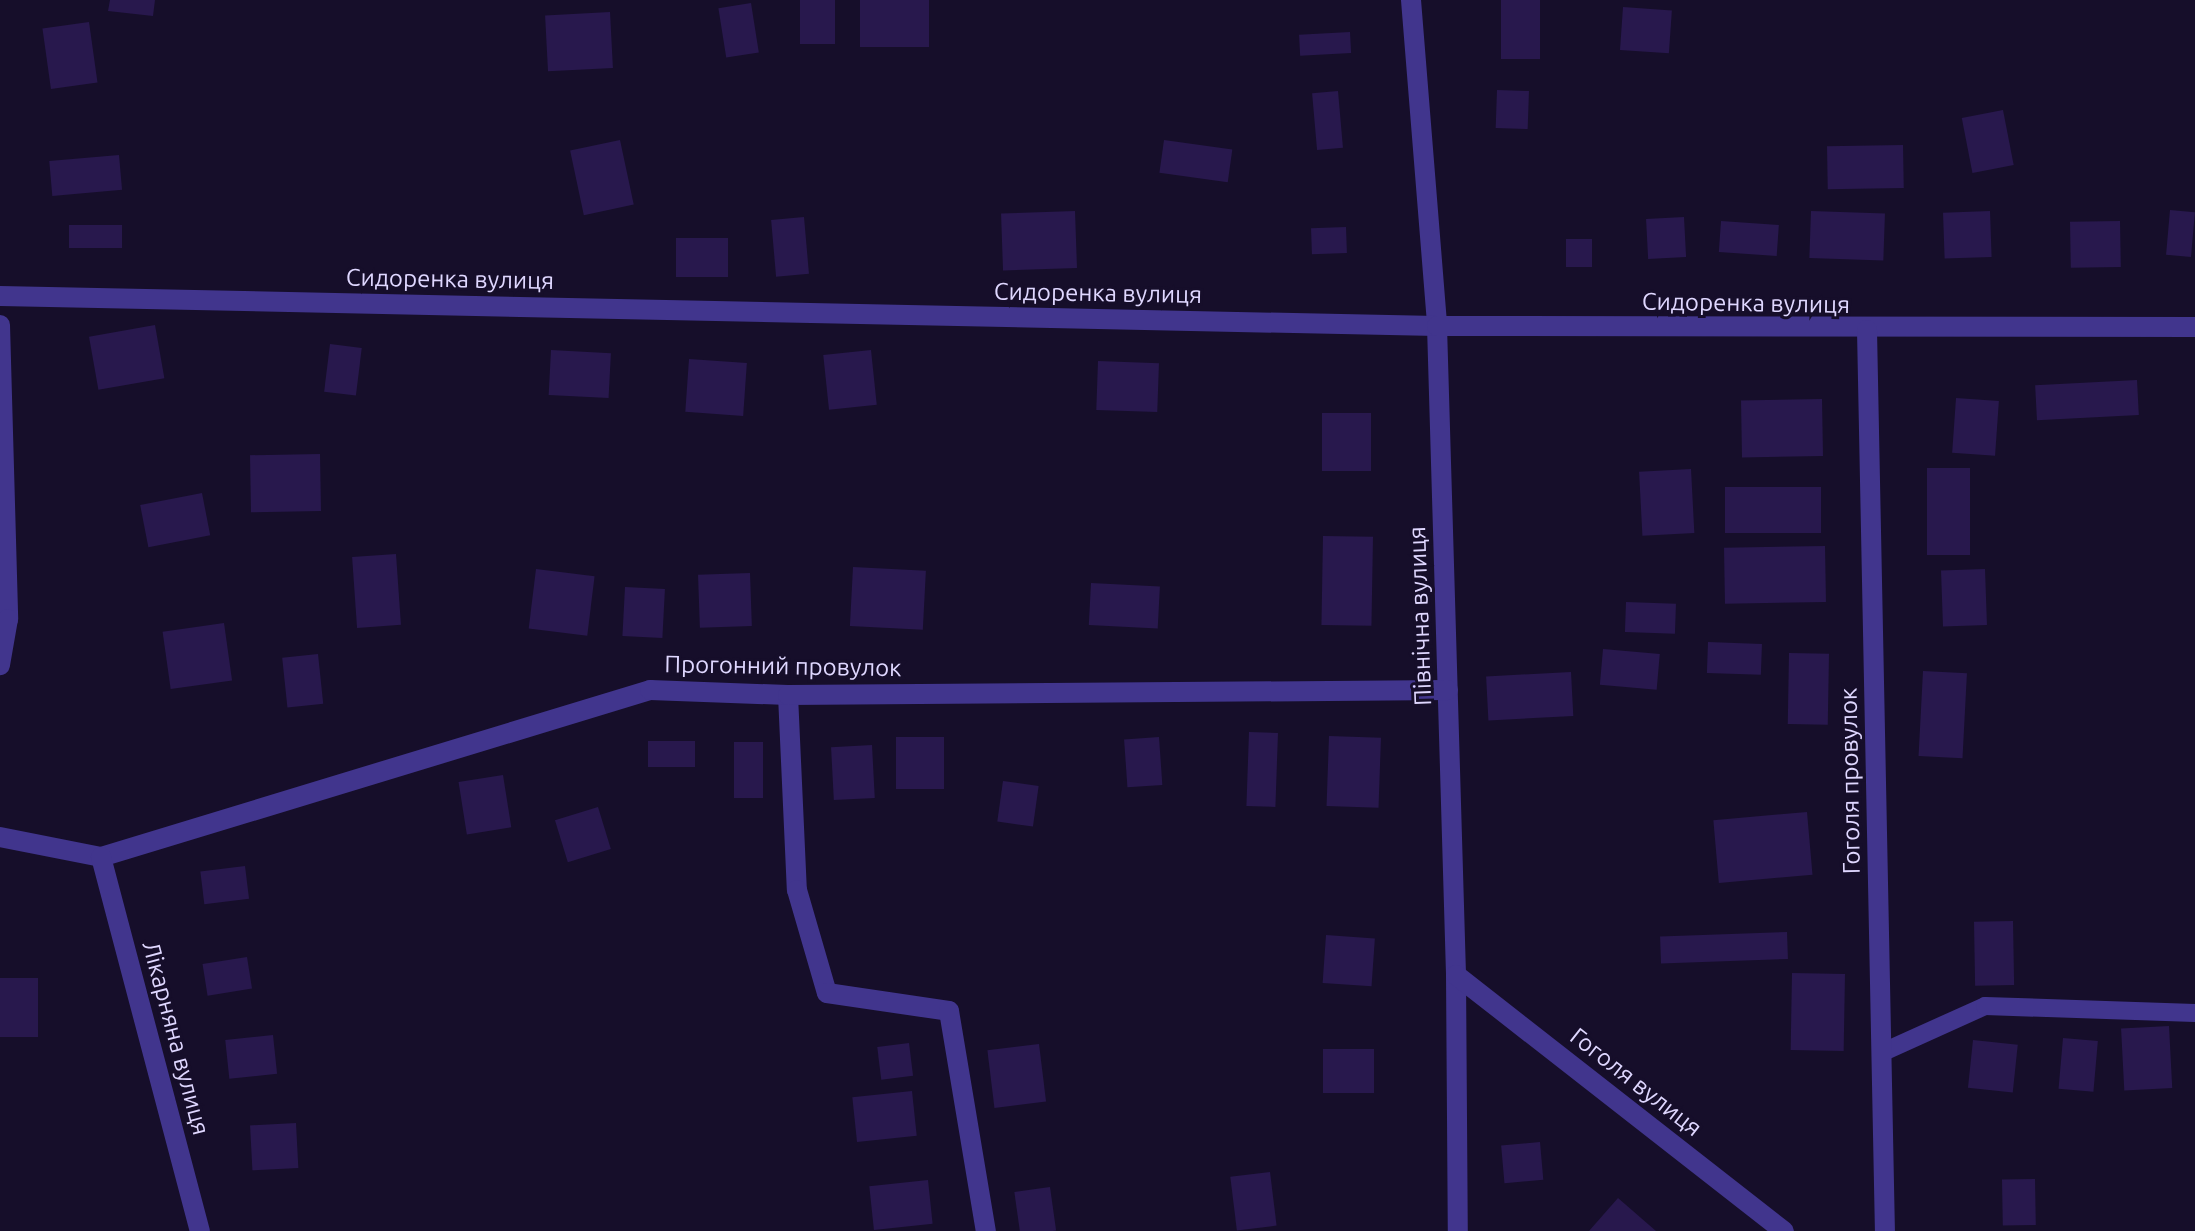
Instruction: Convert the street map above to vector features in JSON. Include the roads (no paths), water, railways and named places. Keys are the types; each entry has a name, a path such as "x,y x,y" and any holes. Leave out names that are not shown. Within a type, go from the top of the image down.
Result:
{"street":[{"name":"Північна вулиця","path":"1411,0 1437,326 1456,975 1458,1231"},
{"name":"Сидоренка вулиця","path":"0,296 1437,326 1867,330 2195,327"},
{"path":"0,325 8,619 0,665"},
{"name":"Гоголя провулок","path":"1867,330 1885,1231"},
{"name":"Прогонний провулок","path":"0,837 101,857 650,690 788,695 1448,690"},
{"path":"788,695 797,890 827,993 949,1011 986,1231"},
{"name":"Лікарняна вулиця","path":"101,857 200,1231"},
{"name":"Гоголя вулиця","path":"1456,975 1784,1231"}],"lane":[{"path":"1881,1053 1985,1006 2195,1013"}]}
